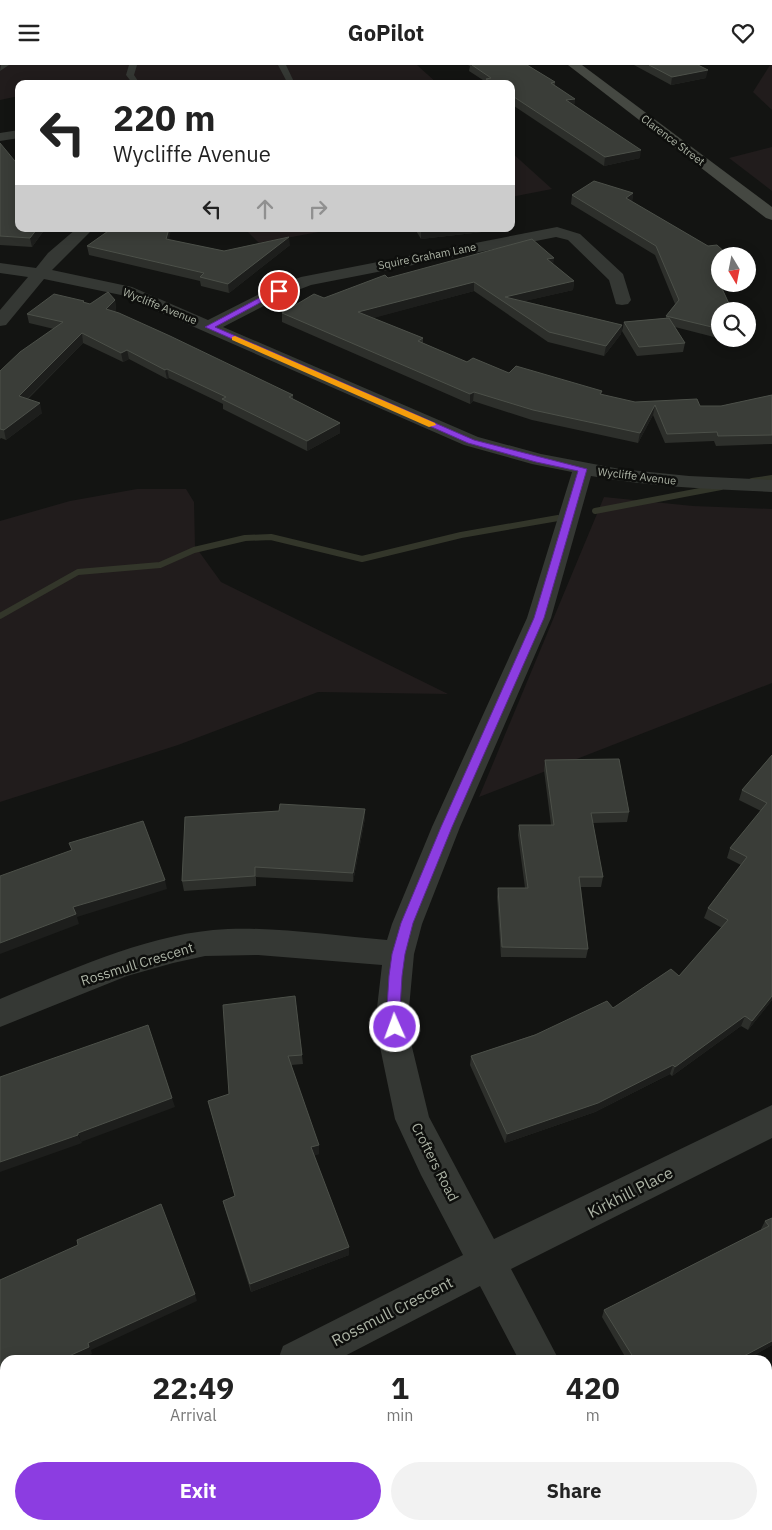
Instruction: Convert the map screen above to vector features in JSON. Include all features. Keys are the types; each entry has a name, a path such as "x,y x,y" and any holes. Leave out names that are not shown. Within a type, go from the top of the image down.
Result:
{"street":[{"name":"Clarence Street","path":"574,65 772,215"},
{"path":"0,137 15,135"},
{"path":"0,321 54,257 83,232"},
{"name":"Squire Graham Lane","path":"209,327 279,291 307,281 557,232 574,237 617,278 622,300"},
{"name":"Wycliffe Avenue","path":"0,268 40,273 126,291 471,441 539,460 583,469 680,482 772,486"},
{"name":"Crofters Road","path":"537,1355 433,1163 412,1119 396,1047 394,1008 399,954 407,923 446,827 539,618 583,469"},
{"name":"Rossmull Crescent","path":"0,1013 96,975 163,953 199,944 234,942 292,944 399,954"},
{"name":"Kirkhill Place","path":"487,1262 772,1121"},
{"name":"Rossmull Crescent","path":"307,1355 487,1262"}],"lane":[{"path":"0,69 5,65"},
{"path":"133,65 130,75 134,80"},
{"path":"282,65 290,80"}],"shaded area":[{"path":"0,65 417,65 434,80 15,80 15,97 0,100"},
{"path":"770,65 772,65 772,110 753,92"},
{"path":"772,147 772,191 729,158"},
{"path":"515,156 552,189 515,196"},
{"path":"248,232 319,232 259,243"},
{"path":"137,489 186,489 194,502 195,546 221,582 448,694 318,692 178,745 0,802 0,521 70,501"},
{"path":"604,497 693,506 772,509 772,683 479,797"}],"building":[{"path":"472,65 527,65 555,82 551,83 575,99 566,100 641,150 605,157 515,98 515,80 486,79 491,78"},
{"path":"649,65 698,65 708,70 672,77"},
{"path":"0,143 15,161 15,232 35,232 30,238 0,236"},
{"path":"594,181 633,193 626,198 708,246 717,245 719,247 711,247 711,293 724,293 728,302 711,302 711,327 666,316 679,300 656,246 572,195"},
{"path":"107,232 168,232 166,239 224,251 289,237 228,284 200,277 204,273 87,246"},
{"path":"532,239 554,258 547,259 574,281 505,297 622,325 606,346 549,332 474,282 358,312 423,338 418,341 467,362 473,358 509,373 516,366 602,391 600,394 635,402 697,399 700,406 721,406 772,395 772,435 718,436 717,432 667,434 655,405 640,433 533,410 474,392 470,394 282,313 314,294 324,298 385,275 388,278"},
{"path":"108,292 115,300 106,309 170,336 293,395 289,397 340,423 307,441 222,399 226,397 167,369 165,370 127,350 121,353 82,333 19,396 40,403 4,430 0,429 0,371 20,352 63,322 27,314 54,294 90,304"},
{"path":"669,318 685,343 639,347 624,322"},
{"path":"772,755 772,996 752,1021 745,1016 675,1067 673,1065 598,1103 507,1134 471,1056 535,1035 607,1001 613,1008 671,969 679,976 728,920 708,908 747,857 730,848 767,803 742,790"},
{"path":"619,759 629,812 591,813 603,877 579,877 588,949 502,947 498,888 528,888 519,825 554,825 545,760"},
{"path":"280,804 365,809 353,873 255,867 255,876 182,881 185,817 279,811"},
{"path":"143,821 165,880 73,907 76,914 0,943 0,876 72,850 69,843"},
{"path":"295,996 302,1055 288,1056 319,1145 311,1147 349,1247 250,1284 223,1201 235,1196 208,1101 229,1094 223,1005"},
{"path":"148,1025 172,1098 78,1133 78,1135 0,1162 0,1077"},
{"path":"161,1204 195,1294 88,1343 89,1347 71,1355 0,1355 0,1280 78,1245 77,1240"},
{"path":"772,1218 772,1341 746,1355 632,1355 604,1310 769,1226 765,1221"}],"waterway":[{"path":"752,481 772,478"},
{"path":"595,511 721,487"},
{"path":"0,616 78,572 160,565 194,550 245,538 271,537 362,559 461,535 558,518"}],"slow traffic":[{"path":"235,339 432,425"}],"route":[{"path":"279,291 232,313 209,327 471,441 539,460 583,469 539,618 446,827 407,923 399,954 396,976 395,1027"}]}
